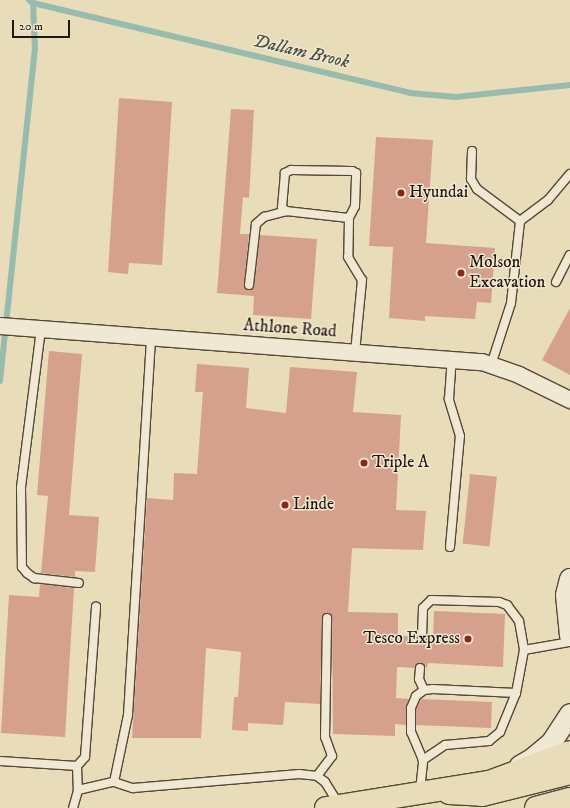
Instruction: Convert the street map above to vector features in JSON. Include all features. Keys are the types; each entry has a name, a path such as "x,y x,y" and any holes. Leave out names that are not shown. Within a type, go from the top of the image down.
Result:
{"main road":[{"path":"333,807 489,782 570,752"},
{"path":"425,793 482,795 570,773"},
{"path":"536,808 570,799"}],"street":[{"name":"Athlone Road","path":"0,326 452,360 491,365 519,375 570,400"},
{"path":"570,579 566,595 570,636"},
{"path":"489,782 532,759 552,742 570,714"}],"lane":[{"path":"472,151 471,179 476,189 520,221"},
{"path":"286,211 282,207 283,179 291,170 352,171 357,176 356,206 349,218 348,257 362,280 355,353"},
{"path":"491,365 511,303 520,221 548,200 570,174"},
{"path":"249,285 256,224 264,217 286,211 349,218"},
{"path":"556,282 570,255"},
{"path":"34,329 21,488 22,567 26,574 34,578 79,583"},
{"path":"114,782 128,715 151,338"},
{"path":"450,547 460,436 449,399 452,360"},
{"path":"422,637 423,608 431,600 499,602 507,605 519,621 524,650 516,693 500,732 489,742 445,745 423,760"},
{"path":"73,808 78,790 77,766 85,757 96,606"},
{"path":"317,776 332,756 325,737 327,618"},
{"path":"524,650 570,642"},
{"path":"420,668 419,679 424,690"},
{"path":"425,793 423,760 411,732 411,708 416,696 424,690 516,693"},
{"path":"0,761 77,766"},
{"path":"78,790 114,782 133,788 299,774 317,776 333,790 333,807"}],"building":[{"path":"119,98 172,102 162,265 129,263 128,274 108,272"},
{"path":"231,109 254,110 249,198 243,197 240,234 249,234 244,287 249,290 254,286 260,235 317,239 311,319 253,315 254,296 217,293"},
{"name":"Hyundai","path":"376,137 433,140 426,243 495,248 491,303 477,302 475,319 425,316 425,321 389,318 393,247 369,246"},
{"path":"570,308 570,375 542,360"},
{"path":"49,351 82,354 69,515 99,517 95,572 75,571 75,577 41,573 48,496 37,495"},
{"path":"197,364 249,368 246,408 286,413 290,367 357,372 353,412 401,415 396,510 426,511 423,550 352,548 348,612 398,613 398,635 417,637 422,642 427,637 433,638 434,611 505,614 503,667 428,663 427,668 420,663 415,668 397,667 396,698 409,699 406,708 406,725 395,724 395,736 333,734 332,618 327,613 322,618 320,704 285,702 283,725 248,723 248,731 232,730 234,697 238,697 241,652 206,648 201,738 132,738 147,498 173,500 174,473 197,474 203,392 195,392"},
{"path":"470,474 497,477 490,546 463,544"},
{"path":"40,584 74,588 65,737 1,733 9,595 39,597"},
{"path":"421,699 492,702 491,728 416,725 416,709"}],"waterway":[{"name":"Dallam Brook","path":"29,0 33,3 410,93 456,97 570,85"},
{"path":"0,381 35,50 33,3"}],"place":[{"name":"Hyundai","path":"401,193"},
{"name":"Molson Excavation","path":"461,273"},
{"name":"Triple A","path":"364,463"},
{"name":"Linde","path":"285,505"},
{"name":"Tesco Express","path":"468,639"}]}
